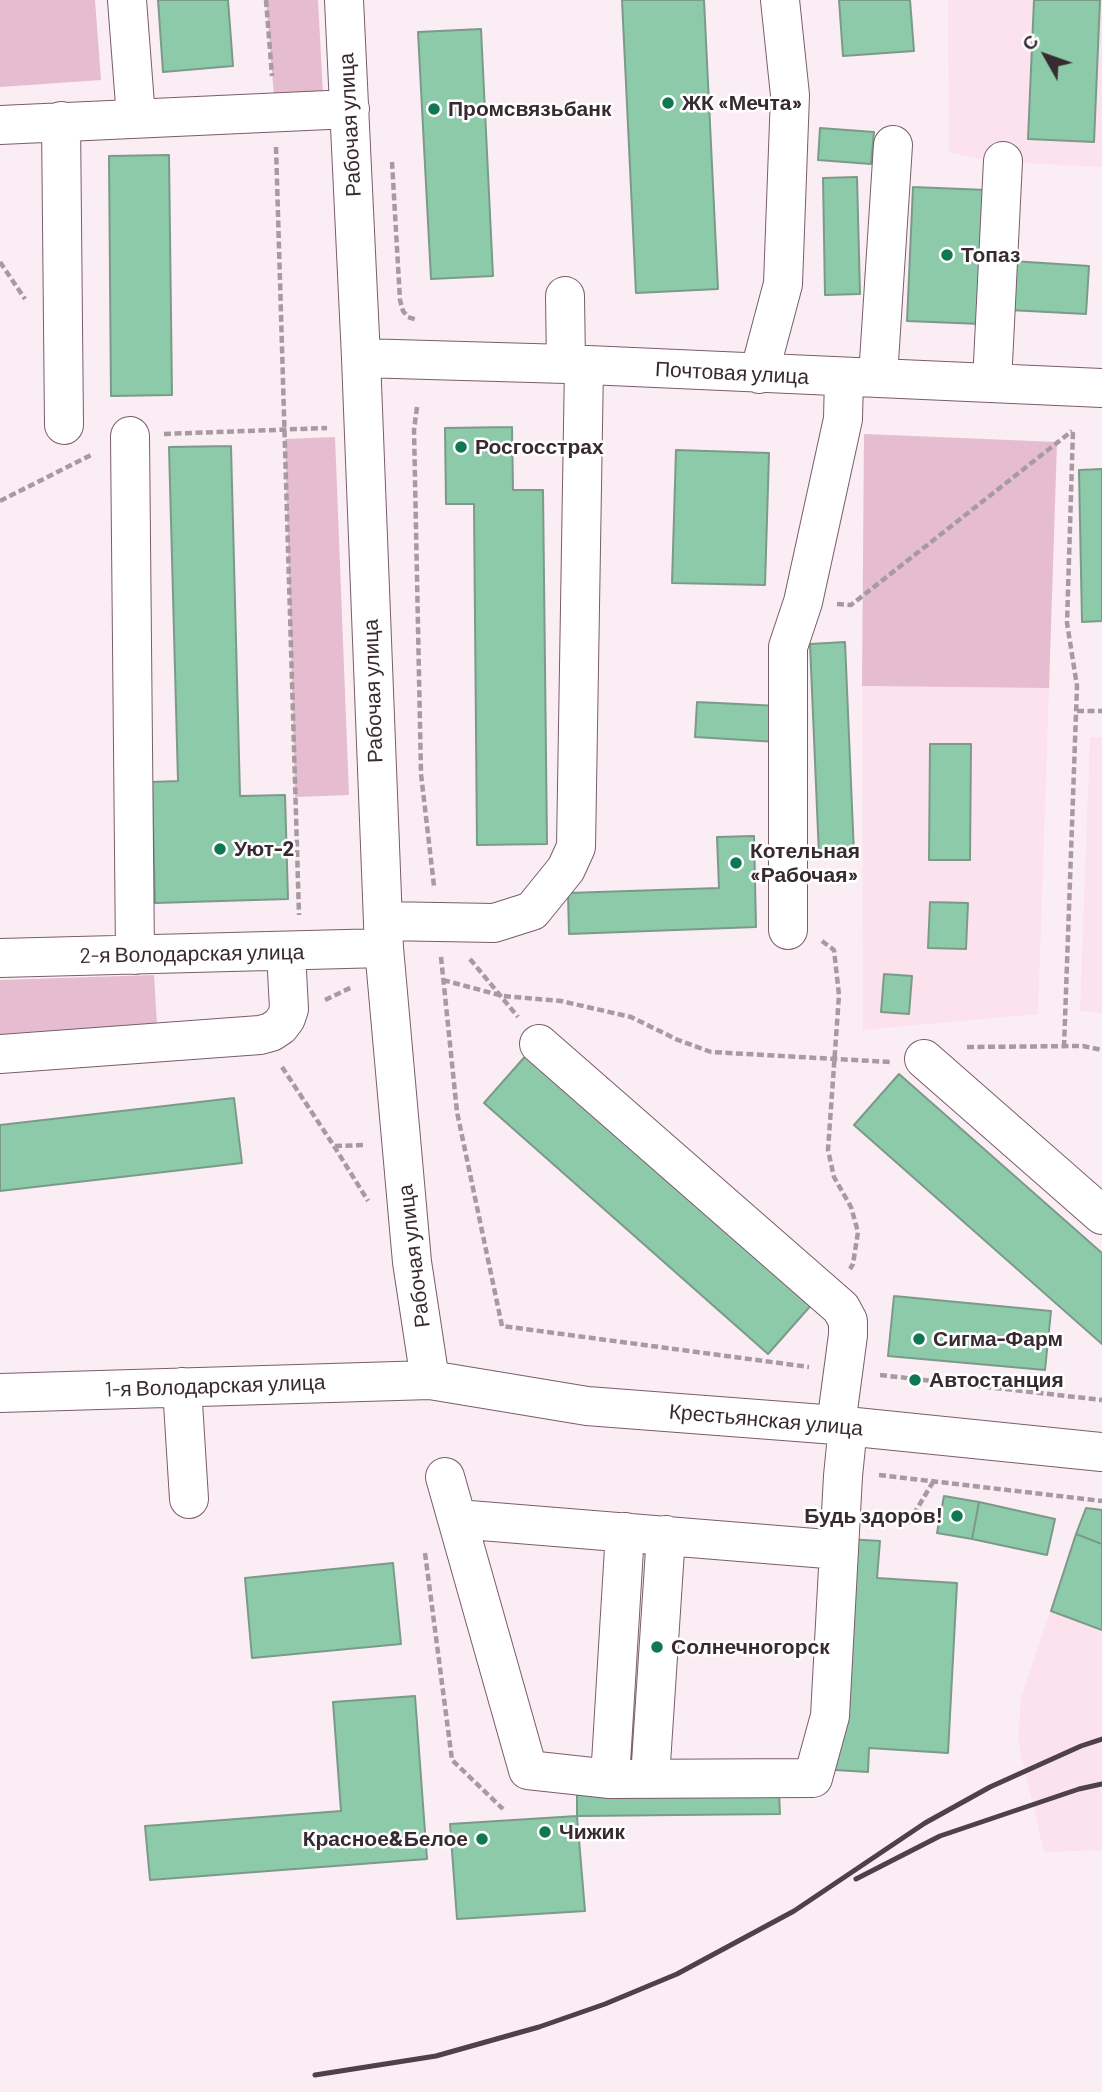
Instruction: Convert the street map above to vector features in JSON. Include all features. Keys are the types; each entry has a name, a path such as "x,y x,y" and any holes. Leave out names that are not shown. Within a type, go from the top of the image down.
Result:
{"street":[{"path":"127,0 136,118"},
{"name":"Рабочая улица","path":"344,0 384,934 412,1262 430,1380"},
{"path":"759,374 783,284 790,95 780,0"},
{"path":"790,95 810,57 806,0"},
{"path":"0,124 350,109"},
{"path":"61,121 64,425"},
{"path":"788,930 788,647 803,602 842,419 861,377 893,145"},
{"path":"992,383 1003,161"},
{"name":"2-я Володарская улица","path":"0,958 293,951 438,921 494,923 532,911 566,869 576,847 575,365 565,296"},
{"name":"Почтовая улица","path":"361,358 1102,388"},
{"path":"130,436 135,955"},
{"path":"0,1054 260,1035 271,1032 280,1026 289,1009 293,951"},
{"path":"445,1477 528,1770 610,1779 813,1778 830,1716 843,1470 842,1371 848,1321 841,1308 831,1299 538,1044"},
{"path":"924,1059 1102,1215"},
{"name":"1-я Володарская улица","path":"0,1392 430,1380"},
{"name":"Крестьянская улица","path":"430,1380 587,1406 842,1426 1102,1452"},
{"path":"183,1387 189,1499"},
{"path":"457,1519 666,1535 840,1532"},
{"path":"610,1779 625,1532"},
{"path":"650,1779 666,1535"}],"path":[{"path":"266,0 275,113 285,429 293,951"},
{"path":"391,150 400,300 408,317 417,320"},
{"path":"417,407 414,444 422,774 457,1112 502,1326 842,1371 1102,1400"},
{"path":"285,429 334,428"},
{"path":"803,602 851,605 1073,430 1067,623 1077,686 1077,710 1064,1047"},
{"path":"1077,710 1102,711"},
{"path":"438,921 503,996 538,1044"},
{"path":"788,930 817,937 834,950 839,995 828,1150 834,1177 851,1207 858,1232 853,1264 831,1299"},
{"path":"443,980 503,996 561,1001 631,1017 678,1040 711,1052 834,1059"},
{"path":"260,1035 370,1205"},
{"path":"334,1146 372,1145"},
{"path":"843,1470 1102,1501"},
{"path":"840,1532 909,1522 933,1482"},
{"path":"424,1544 452,1760 503,1809"}],"shaded area":[{"path":"0,0 95,0 101,80 0,87"},
{"path":"266,0 318,0 323,94 274,96"},
{"path":"948,0 1102,0 1102,167 988,161 949,152"},
{"path":"864,434 1057,442 1049,688 862,686"},
{"path":"335,437 349,795 295,797 285,439"},
{"path":"862,686 1049,688 1038,1014 863,1030"},
{"path":"1090,737 1102,738 1102,1013 1080,1011"},
{"path":"154,975 157,1025 0,1037 0,980"},
{"path":"1076,1534 1102,1544 1102,1850 1044,1852 1018,1741 1021,1698"}],"building":[{"path":"158,0 228,0 233,66 163,72"},
{"name":"ЖК «Мечта»","path":"622,0 704,0 718,289 636,293"},
{"path":"839,0 910,0 914,51 843,56"},
{"path":"1034,0 1100,0 1094,142 1028,139"},
{"path":"481,29 493,276 431,279 418,32"},
{"path":"820,128 874,132 871,164 818,160"},
{"path":"169,155 172,395 111,396 109,156"},
{"path":"857,177 860,294 825,295 823,178"},
{"name":"Топаз","path":"913,187 987,190 981,324 907,321"},
{"path":"1012,261 1089,266 1086,314 1009,310"},
{"path":"512,427 513,490 543,490 547,844 477,845 474,504 446,504 445,428"},
{"path":"231,446 240,796 285,795 288,899 155,903 152,782 178,781 169,447"},
{"path":"676,450 769,453 765,585 672,583"},
{"path":"1102,469 1102,621 1082,622 1079,470"},
{"path":"845,642 854,854 819,856 810,644"},
{"path":"697,702 779,706 777,742 695,737"},
{"path":"930,744 971,744 970,860 929,860"},
{"name":"Котельная «Рабочая»","path":"754,836 756,927 569,934 568,893 719,888 717,837"},
{"path":"930,902 968,903 966,949 928,948"},
{"path":"884,974 912,976 909,1014 881,1012"},
{"path":"529,1052 813,1303 768,1354 484,1103"},
{"path":"899,1074 1102,1253 1102,1344 854,1125"},
{"path":"234,1098 242,1163 0,1191 0,1125"},
{"path":"894,1296 1051,1311 1045,1370 888,1356"},
{"path":"944,1496 979,1502 972,1539 937,1533"},
{"path":"979,1502 1055,1519 1047,1555 972,1539"},
{"path":"1086,1508 1102,1510 1102,1544 1076,1534"},
{"path":"1076,1534 1102,1544 1102,1630 1051,1611"},
{"path":"848,1539 880,1541 877,1578 957,1583 948,1753 869,1748 868,1772 835,1770"},
{"path":"393,1563 401,1644 252,1658 245,1578"},
{"path":"415,1696 427,1859 150,1880 145,1826 341,1811 333,1702"},
{"path":"779,1792 780,1814 577,1816 577,1794"},
{"path":"577,1816 585,1911 457,1919 450,1824"}],"railway":[{"path":"315,2075 436,2056 539,2027 605,2004 677,1974 794,1911 925,1823 990,1787 1102,1739"},
{"path":"856,1879 940,1836 1079,1789 1102,1784"}],"place":[{"name":"ЖК «Мечта»","path":"668,103"},
{"name":"Промсвязьбанк","path":"434,109"},
{"name":"Топаз","path":"947,255"},
{"name":"Росгосстрах","path":"461,447"},
{"name":"Уют-2","path":"220,849"},
{"name":"Котельная «Рабочая»","path":"736,863"},
{"name":"Сигма-Фарм","path":"919,1339"},
{"name":"Автостанция","path":"915,1380"},
{"name":"Будь здоров!","path":"957,1516"},
{"name":"Солнечногорск","path":"657,1647"},
{"name":"Чижик","path":"545,1832"},
{"name":"Красное&Белое","path":"482,1839"}]}
